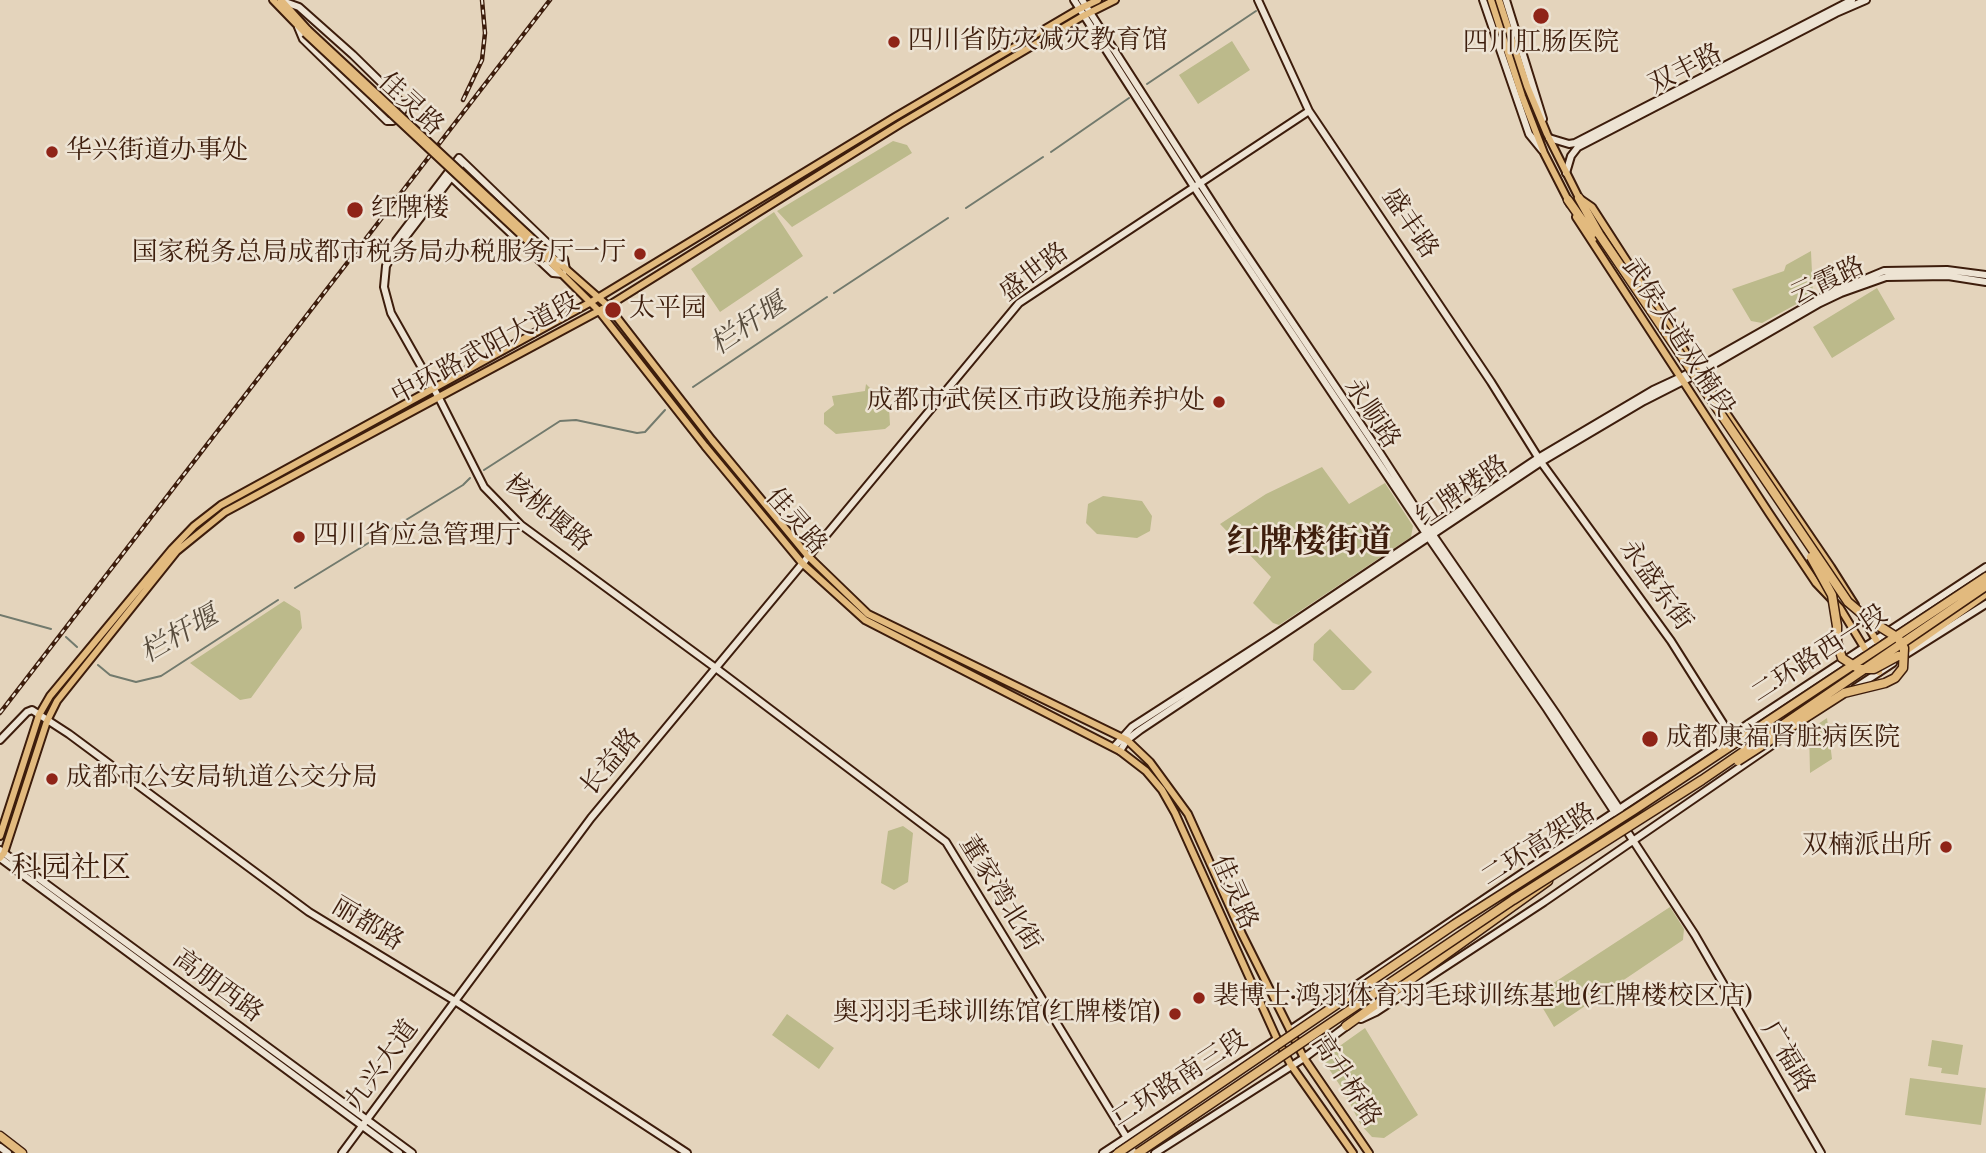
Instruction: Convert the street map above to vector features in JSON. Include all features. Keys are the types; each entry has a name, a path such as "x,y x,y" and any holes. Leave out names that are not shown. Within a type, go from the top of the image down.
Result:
{"highway":[{"path":"1579,198 1597,235 1826,581 1835,609 1838,648 1846,663 1859,669 1874,669 1884,665 1986,593"},
{"path":"1568,200 1597,235 1848,602 1868,620 1898,638 1904,649 1903,668 1895,678 1885,683 1850,690 1725,770 1702,780"},
{"name":"二环高架路","path":"1118,1153 1455,924 1634,810 1986,577"},
{"name":"二环高架路","path":"1138,1153 1574,860 1702,780 1986,586"},
{"path":"1346,1026 1375,1003 1532,895 1574,860"},
{"path":"0,1138 21,1153"}],"main road":[{"name":"佳灵路","path":"274,0 298,27 307,32"},
{"name":"佳灵路","path":"281,0 307,32 564,272 599,311 802,564 865,620 1117,749 1146,771 1162,790 1175,813 1277,1039"},
{"name":"中环路武阳大道段","path":"1,855 47,721 57,701 177,551 216,518 608,306 1098,0"},
{"name":"中环路武阳大道段","path":"0,836 39,715 59,685 194,526 221,506 600,297 1084,9 1115,0"},
{"name":"武侯大道双楠段","path":"1492,0 1522,96 1544,153 1582,229 1816,583 1840,608 1879,672"},
{"name":"武侯大道双楠段","path":"1499,0 1527,86 1579,198 1591,207 1697,371 1831,567 1890,664"},
{"name":"佳灵路","path":"564,272 600,297 712,440 808,556 868,614 1124,739 1150,762 1188,814 1242,934 1290,1030"},
{"path":"1277,1039 1290,1030"},
{"name":"高升桥路","path":"1290,1030 1304,1058 1369,1153"},
{"name":"高升桥路","path":"1277,1039 1291,1065 1353,1153"}],"street":[{"path":"281,0 299,7 353,55 405,106 403,110 393,121 387,121 303,39 298,27"},
{"name":"永顺路","path":"1074,0 1084,9 1197,185 1617,812 1632,840"},
{"name":"盛丰路","path":"1258,0 1310,111 1540,460"},
{"path":"1483,0 1529,134 1544,153"},
{"path":"1506,0 1548,136"},
{"path":"1836,11 1852,0"},
{"path":"1836,11 1866,0"},
{"name":"双丰路","path":"1548,136 1569,144 1575,143 1836,11"},
{"name":"双丰路","path":"1566,173 1571,156 1578,147 1836,11"},
{"name":"盛世路","path":"808,556 1019,303 1310,111"},
{"path":"459,158 564,259 564,272 553,273 448,174 459,158"},
{"name":"核桃堰路","path":"448,174 386,266 386,300 484,487 502,508 521,524 717,668"},
{"path":"1697,371 1824,296 1884,271 1947,270 1986,275"},
{"name":"云霞路","path":"1697,371 1820,303 1886,277 1948,276 1986,282"},
{"name":"红牌楼路","path":"1117,749 1124,739 1540,460 1653,390 1697,371"},
{"name":"永盛东街","path":"1540,460 1671,641 1731,736"},
{"name":"长益路","path":"455,1001 591,818 808,556"},
{"name":"二环路西一段","path":"1290,1030 1986,567"},
{"name":"二环路西一段","path":"1304,1058 1346,1026 1387,1004 1544,902 1890,664 1986,604"},
{"name":"董家湾北街","path":"717,668 946,842 1127,1138"},
{"path":"0,740 30,710 39,715"},
{"name":"丽都路","path":"39,715 69,734 309,912 455,1001 687,1153"},
{"name":"广福路","path":"1632,840 1695,935 1821,1153"},
{"name":"高朋西路","path":"1,855 365,1123 412,1153"},
{"name":"九兴大道","path":"342,1153 455,1001"},
{"name":"二环路南三段","path":"1103,1153 1277,1039"},
{"name":"二环路南三段","path":"1155,1153 1304,1058"},
{"name":"高朋西路","path":"365,1123 399,1153"},
{"path":"0,1147 8,1153"}],"shaded area":[{"path":"1232,41 1250,70 1198,104 1179,75"},
{"path":"893,141 907,145 912,153 792,227 777,211"},
{"path":"774,212 803,256 720,312 691,269"},
{"path":"1811,251 1813,295 1762,323 1751,321 1732,289 1784,271 1786,265"},
{"path":"1877,288 1895,319 1832,358 1813,327"},
{"path":"866,384 889,407 890,425 885,429 836,434 824,424 824,413 834,405 832,396 865,391"},
{"path":"1322,467 1349,504 1385,483 1413,526 1411,537 1279,625 1273,623 1253,603 1271,577 1220,524 1266,494"},
{"path":"1103,496 1142,501 1152,516 1150,531 1137,538 1097,534 1086,523 1088,504"},
{"path":"284,601 300,611 302,628 251,698 240,700 190,663"},
{"path":"1330,629 1372,672 1354,690 1342,690 1313,660 1314,644"},
{"path":"1827,718 1832,759 1810,773 1809,730"},
{"path":"903,826 913,833 908,882 894,890 881,883 888,831"},
{"path":"1670,907 1684,929 1683,940 1554,1027 1535,995"},
{"path":"787,1014 834,1048 819,1069 772,1035"},
{"path":"1365,1028 1418,1115 1384,1138 1372,1137 1361,1125 1325,1063 1327,1055"},
{"path":"1932,1040 1963,1045 1958,1075 1941,1073 1942,1068 1928,1066"},
{"path":"1910,1078 1986,1088 1981,1125 1905,1115"}],"waterway":[{"name":"栏杆堰","path":"1147,84 1256,11"},
{"name":"栏杆堰","path":"1051,152 1129,98"},
{"name":"栏杆堰","path":"966,208 1043,157"},
{"name":"栏杆堰","path":"834,293 948,218"},
{"name":"栏杆堰","path":"693,387 827,297"},
{"name":"栏杆堰","path":"484,470 560,421 576,420 637,433 645,432 665,410"},
{"name":"栏杆堰","path":"295,588 463,485 470,478"},
{"name":"栏杆堰","path":"98,665 110,675 136,682 161,676 278,600"},
{"name":"栏杆堰","path":"0,615 51,629"},
{"name":"栏杆堰","path":"66,637 77,647"}],"railway":[{"path":"463,100 482,60 485,33 482,0"},
{"path":"0,713 550,0"}],"place":[{"name":"四川肛肠医院","path":"1541,16"},
{"name":"四川省防灾减灾教育馆","path":"894,42"},
{"name":"华兴街道办事处","path":"52,152"},
{"name":"红牌楼","path":"355,210"},
{"name":"国家税务总局成都市税务局办税服务厅一厅","path":"640,254"},
{"name":"太平园","path":"613,310"},
{"name":"成都市武侯区市政设施养护处","path":"1219,402"},
{"name":"四川省应急管理厅","path":"299,537"},
{"name":"成都康福肾脏病医院","path":"1650,739"},
{"name":"成都市公安局轨道公交分局","path":"52,779"},
{"name":"双楠派出所","path":"1946,847"},
{"name":"裴博士·鸿羽体育羽毛球训练基地(红牌楼校区店)","path":"1199,998"},
{"name":"奥羽羽毛球训练馆(红牌楼馆)","path":"1175,1014"}],"district":[{"name":"红牌楼街道","path":"1309,544"},
{"name":"科园社区","path":"71,870"}]}
